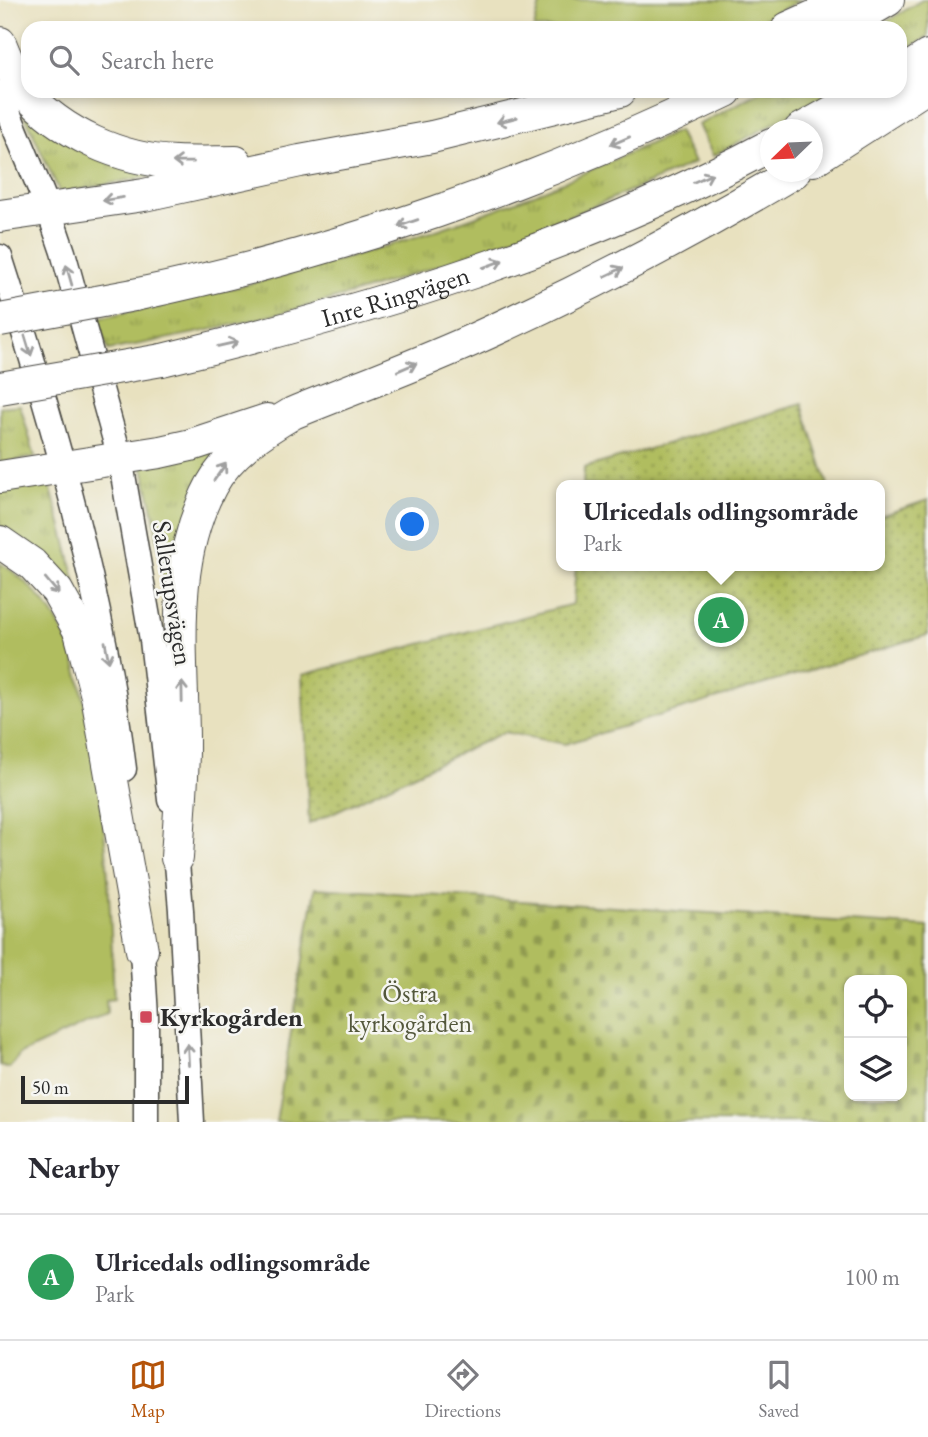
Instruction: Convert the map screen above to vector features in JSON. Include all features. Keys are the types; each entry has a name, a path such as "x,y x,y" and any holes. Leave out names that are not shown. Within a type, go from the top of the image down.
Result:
{"highway":[{"path":"804,21 851,0"},
{"path":"852,21 888,0"},
{"path":"0,43 21,85"},
{"path":"907,70 928,56"},
{"path":"823,154 928,86"},
{"path":"32,98 54,119 82,137 126,154 174,162 300,162"},
{"path":"0,216 144,195 466,130 592,98"},
{"path":"0,320 219,277 309,254 479,198 653,127 712,98"},
{"path":"820,119 857,98"},
{"name":"Inre Ringvägen","path":"0,388 162,360 324,319 437,285 585,230 760,151"},
{"path":"177,858 183,754 181,591 193,531 211,486 225,465 244,446 293,413 470,341 551,303 667,244 776,182"},
{"path":"0,477 191,445 344,393"},
{"path":"0,542 32,564 57,591 80,632 97,696 142,950"}],"main road":[{"name":"Sallerupsvägen","path":"0,93 48,208 120,458 152,640 177,858 192,1122"},
{"path":"0,257 28,343 62,467 97,606 115,692 131,822 142,950 146,1017 146,1122"}],"green space":[{"path":"541,0 801,0 759,21 536,21"},
{"path":"922,0 928,0 928,37 907,49 907,21 888,21"},
{"path":"17,98 172,172 60,193"},
{"path":"749,98 821,98 782,119 760,119 760,131 713,156 698,125"},
{"path":"678,131 694,163 516,237 334,299 221,327 108,350 98,318 313,268 418,236 542,191"},
{"path":"802,404 826,480 583,480 584,468"},
{"path":"20,405 35,457 0,463 0,407"},
{"path":"229,445 169,608 142,464"},
{"path":"48,479 85,622 0,530 0,486"},
{"path":"928,500 928,635 565,744 504,732 309,824 302,675 573,604 576,571 885,571 885,514"},
{"path":"0,563 27,583 49,609 71,650 78,673 104,824 114,999 106,1000 107,1014 20,1054 9,1068 0,1065"},
{"name":"Östra kyrkogården","path":"315,888 928,927 928,1122 276,1122"}],"place":[{"name":"Ulricedals odlingsområde","path":"721,620"},
{"name":"Kyrkogården","path":"146,1017"}]}
